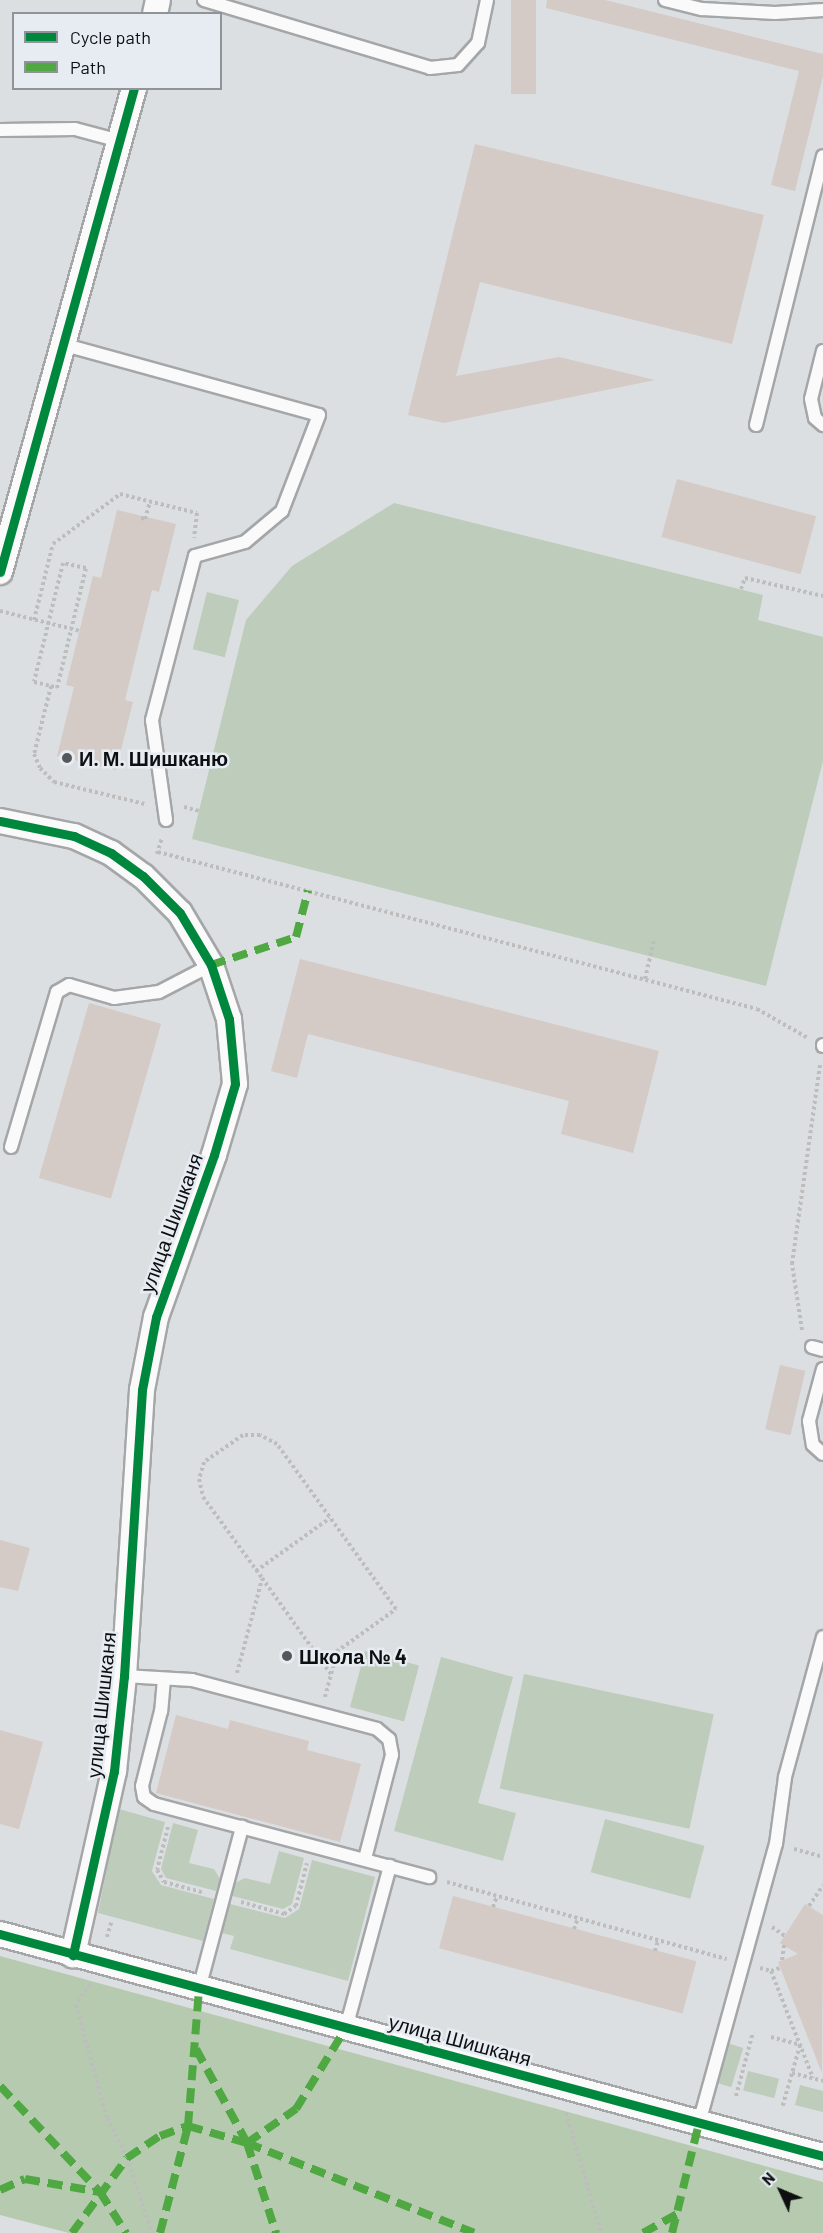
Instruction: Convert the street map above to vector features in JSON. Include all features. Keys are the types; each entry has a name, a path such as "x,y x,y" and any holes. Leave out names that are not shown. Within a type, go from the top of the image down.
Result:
{"street":[{"path":"0,572 66,345 133,90"},
{"name":"улица Шишканя","path":"0,821 74,836 111,854 143,876 180,913 211,965 229,1019 235,1084 214,1155 156,1317 142,1390 124,1676 114,1771 73,1955 823,2156"},
{"path":"0,1934 73,1955"}],"lane":[{"path":"204,0 430,68 458,65 478,43 487,0"},
{"path":"665,0 702,9 823,10"},
{"path":"0,130 75,129 120,141"},
{"path":"756,425 823,156"},
{"path":"66,345 319,415 282,511 245,542 195,556 152,720 165,814"},
{"path":"823,351 811,399 815,418 823,425"},
{"path":"11,1148 57,992 69,985 114,998 159,992 211,965"},
{"path":"823,1369 809,1421 813,1445 823,1454"},
{"path":"699,2123 776,1844 784,1777 823,1637"},
{"path":"124,1676 192,1680 377,1729 389,1739 392,1755 365,1859"},
{"path":"164,1678 161,1711 142,1786 144,1797 153,1804 429,1877"},
{"path":"199,1989 242,1827"},
{"path":"346,2028 390,1866"}],"path":[{"path":"34,620 53,544 120,494 197,513 195,556"},
{"path":"141,518 145,519 150,501"},
{"path":"63,562 86,568 71,629 57,687 34,682 63,562"},
{"path":"741,589 745,578 823,596"},
{"path":"0,611 80,631"},
{"path":"51,686 34,754 40,768 54,782 165,814"},
{"path":"143,876 158,852 165,814 177,805 199,811"},
{"path":"158,852 757,1009 823,1046 792,1264 796,1309 803,1337 817,1348"},
{"path":"645,979 654,941"},
{"path":"322,1662 396,1609 277,1444 260,1434 243,1434 204,1462 199,1479 203,1497 256,1571 262,1578 322,1662 331,1674"},
{"path":"256,1571 330,1518"},
{"path":"232,1691 262,1578"},
{"path":"321,1714 338,1651"},
{"path":"776,1844 823,1857"},
{"path":"429,1877 771,1971 780,1968"},
{"path":"809,1906 823,1885"},
{"path":"493,1907 496,1896"},
{"path":"574,1929 578,1918"},
{"path":"655,1951 658,1940"},
{"path":"782,1960 784,1945"},
{"path":"771,1971 813,2078"},
{"path":"92,1982 76,2005 107,2118 128,2158 152,2233"},
{"path":"736,2096 753,2032"},
{"path":"771,2037 800,2045"},
{"path":"782,2108 800,2045"},
{"path":"792,2073 823,2081"},
{"path":"558,2085 601,2233"}],"green space":[{"path":"394,503 763,595 758,620 823,637 823,761 766,986 192,839 246,620 292,566"},
{"path":"207,592 239,600 225,657 193,649"},
{"path":"365,1651 419,1665 404,1722 350,1707"},
{"path":"441,1657 513,1677 478,1803 516,1813 503,1861 394,1831"},
{"path":"524,1674 714,1714 689,1829 500,1788"},
{"path":"119,1809 165,1822 152,1871 161,1885 214,1899 203,1941 98,1913"},
{"path":"605,1819 704,1846 690,1899 591,1872"},
{"path":"173,1823 198,1830 189,1863 214,1869 220,1879 216,1891 166,1878 161,1869"},
{"path":"279,1851 304,1858 292,1904 283,1909 232,1896 235,1883 245,1878 270,1884"},
{"path":"312,1860 375,1877 348,1981 230,1949 234,1936 222,1933 230,1904 285,1918 299,1909"},
{"path":"0,1956 823,2182 823,2233 69,2233 0,2215"},
{"path":"727,2043 743,2048 731,2087 715,2082"},
{"path":"748,2071 779,2079 774,2098 743,2090"},
{"path":"800,2085 823,2091 823,2112 795,2105"}],"building":[{"path":"511,0 536,0 536,94 511,94"},
{"path":"547,0 605,0 823,54 823,76 795,191 771,185 799,71 546,8"},
{"path":"475,144 764,215 732,344 480,282 456,376 559,357 655,380 444,423 408,415"},
{"path":"677,479 816,516 801,574 661,537"},
{"path":"117,510 176,524 159,592 152,590 125,700 133,702 116,770 57,756 74,687 66,685 93,576 101,578"},
{"path":"300,959 659,1051 633,1153 561,1134 569,1101 308,1034 297,1078 271,1071"},
{"path":"89,1003 161,1024 111,1199 39,1178"},
{"path":"780,1365 805,1371 790,1435 765,1429"},
{"path":"0,1540 30,1548 18,1591 0,1587"},
{"path":"176,1715 228,1729 230,1720 309,1741 307,1750 361,1764 340,1842 156,1793"},
{"path":"0,1730 43,1742 19,1829 0,1824"},
{"path":"453,1896 696,1961 682,2013 439,1948"},
{"path":"805,1904 823,1915 822,2073 778,1962 798,1954 780,1943"}],"marked path":[{"path":"211,965 296,937 308,891"},
{"path":"160,2233 188,2126 199,1989"},
{"path":"247,2143 296,2109 346,2028"},
{"path":"196,2049 247,2143 276,2233"},
{"path":"0,2086 100,2192 126,2233"},
{"path":"672,2233 699,2123"},
{"path":"72,2233 127,2158 160,2136 188,2126 247,2143 474,2233"},
{"path":"0,2190 25,2179 100,2192"},
{"path":"643,2233 677,2214"}],"cycle path":[{"path":"0,572 133,90"},
{"path":"0,821 74,836 111,853 143,876 180,913 211,965 229,1019 235,1084 214,1155 156,1317 142,1390 124,1676 114,1771 73,1955"},
{"path":"0,1934 823,2156"}],"place":[{"name":"И. М. Шишканю","path":"67,758"},
{"name":"Школа № 4","path":"287,1656"}]}
